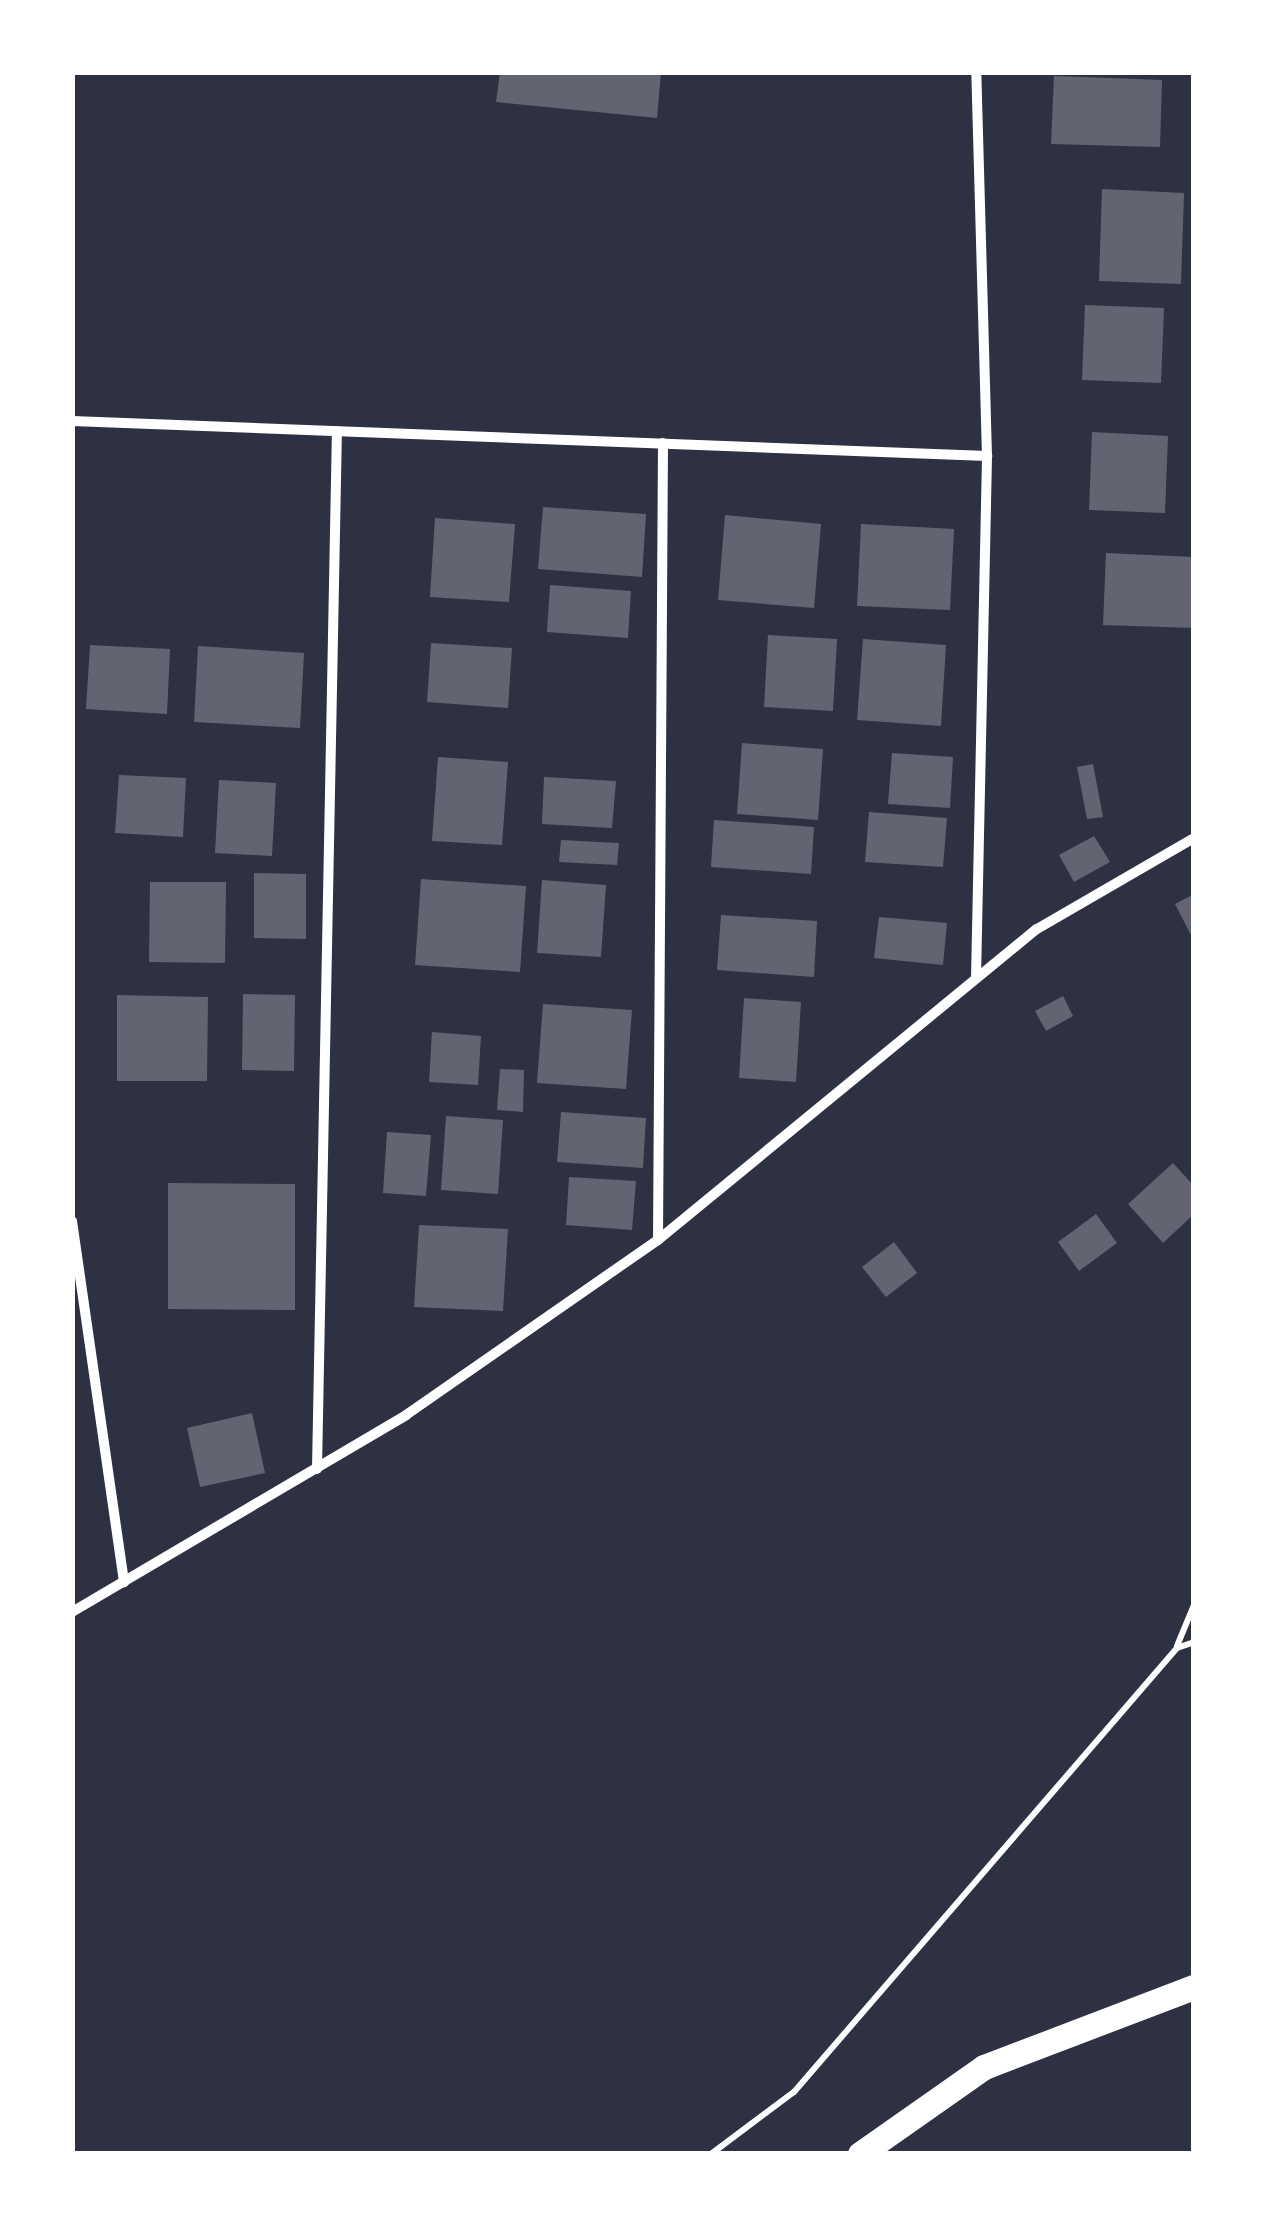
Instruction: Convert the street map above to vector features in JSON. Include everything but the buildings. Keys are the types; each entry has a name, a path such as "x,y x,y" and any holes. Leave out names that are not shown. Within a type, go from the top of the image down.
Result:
{"main road":[{"path":"860,2154 984,2066 1194,1987"}],"street":[{"path":"976,72 987,456 976,978"},
{"path":"72,421 987,456"},
{"path":"317,1469 337,432"},
{"path":"658,1240 663,443"},
{"path":"72,1612 317,1469 658,1240 1037,929 1194,838"},
{"path":"72,1222 124,1582"}],"path":[{"path":"711,2154 794,2092 1177,1648 1194,1605"},
{"path":"1177,1648 1194,1642"}]}
